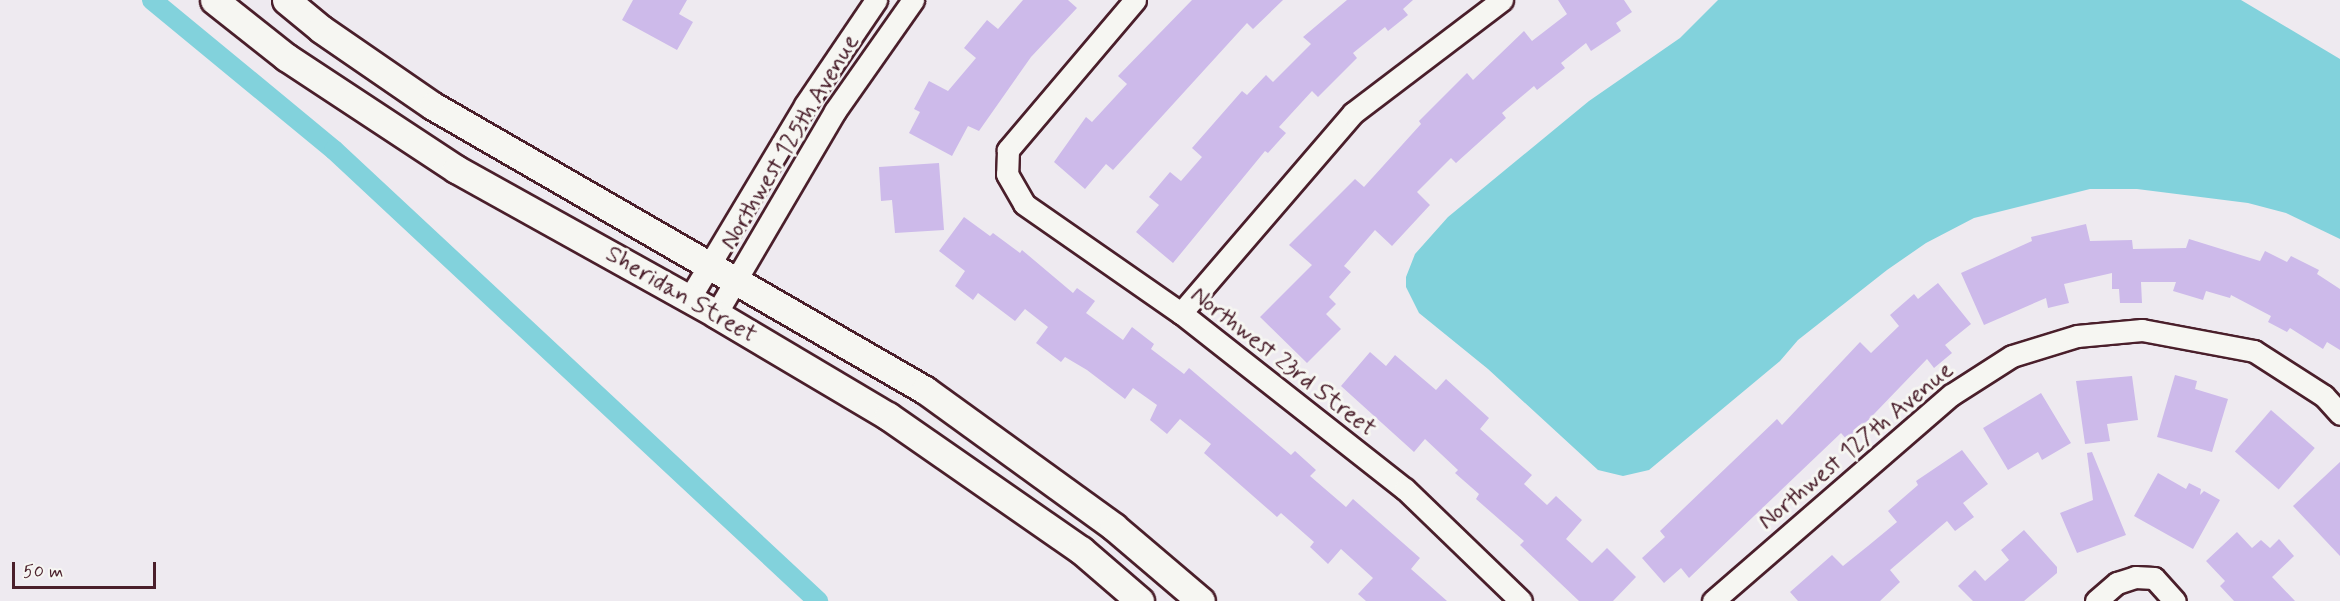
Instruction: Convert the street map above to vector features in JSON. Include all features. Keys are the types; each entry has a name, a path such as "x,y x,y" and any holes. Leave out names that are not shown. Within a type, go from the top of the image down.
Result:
{"main road":[{"name":"Sheridan Street","path":"214,0 286,57 379,121 456,169 716,314 888,416 1081,550 1140,601"},
{"name":"Sheridan Street","path":"286,0 321,29 432,106 737,278 925,390 1114,527 1201,601"}],"street":[{"name":"Northwest 125th Avenue","path":"688,299 805,105 876,0"},
{"name":"Northwest 125th Avenue","path":"716,314 835,111 913,0"},
{"name":"Northwest 23rd Street","path":"1135,0 1008,150 1007,174 1024,204 1181,313 1405,489 1521,601"},
{"path":"1181,313 1353,113 1502,0"},
{"name":"Northwest 127th Avenue","path":"1713,601 1951,395 2012,356 2077,336 2142,330 2254,351 2324,396 2340,414"},
{"path":"2096,601 2117,583 2135,577 2154,578 2175,601"}],"water":[{"path":"1718,0 2241,0 2340,59 2340,239 2286,213 2248,203 2137,189 2090,189 1974,218 1926,243 1887,270 1798,340 1780,361 1649,470 1623,476 1598,470 1488,369 1419,313 1406,287 1406,277 1415,254 1448,217 1589,101 1680,38"}],"building":[{"path":"633,0 687,0 679,14 693,22 677,50 622,20"},
{"path":"1023,0 1068,0 1077,8 1031,57 979,131 968,126 952,156 909,133 920,112 914,109 929,81 948,91 976,58 964,48 987,20 998,29"},
{"path":"1192,0 1283,0 1253,29 1247,23 1113,170 1106,164 1085,189 1054,162 1086,117 1092,122 1127,84 1118,76"},
{"path":"1347,0 1413,0 1403,9 1408,15 1388,31 1385,27 1353,53 1357,58 1318,97 1312,91 1279,127 1286,133 1268,153 1265,151 1173,263 1136,232 1159,205 1149,197 1170,172 1181,181 1202,157 1192,148 1242,91 1247,95 1266,75 1273,82 1311,44 1303,37"},
{"path":"1558,0 1624,0 1632,12 1616,23 1621,31 1591,51 1586,43 1561,63 1565,68 1537,90 1534,86 1502,113 1506,118 1456,163 1451,158 1417,192 1430,205 1392,246 1375,230 1344,266 1351,272 1329,297 1336,304 1326,314 1341,329 1307,363 1260,317 1312,265 1289,245 1355,179 1364,187 1421,124 1419,121 1467,73 1473,80 1524,31 1532,41 1567,14"},
{"path":"939,163 944,230 895,233 892,200 881,201 879,167"},
{"path":"964,217 990,236 993,233 1020,253 1022,250 1073,293 1077,288 1095,301 1086,313 1123,340 1132,327 1154,344 1151,349 1184,374 1189,368 1291,455 1295,451 1316,470 1310,476 1346,507 1353,499 1420,558 1411,569 1447,601 1366,601 1358,594 1373,578 1341,549 1328,564 1310,547 1314,542 1281,513 1277,517 1204,453 1211,444 1180,419 1167,434 1150,420 1157,405 1133,388 1125,399 1087,370 1065,357 1061,362 1036,343 1048,327 1025,309 1015,321 978,293 973,300 955,286 965,271 939,251"},
{"path":"2086,224 2090,241 2132,240 2133,249 2186,248 2189,239 2260,261 2265,251 2287,262 2291,256 2319,270 2317,274 2340,289 2340,350 2327,342 2323,349 2290,328 2287,332 2268,322 2271,316 2231,295 2230,298 2206,291 2203,300 2173,291 2176,282 2141,282 2142,303 2120,303 2119,289 2112,289 2112,273 2064,284 2069,303 2048,308 2046,298 1984,325 1961,273 2032,241 2031,237"},
{"path":"1938,283 1971,324 1945,345 1952,353 1934,368 1927,359 1848,441 1841,433 1689,578 1681,568 1664,583 1642,558 1665,537 1660,531 1777,419 1782,425 1860,342 1871,353 1899,326 1890,315 1914,294 1918,299"},
{"path":"1370,352 1386,366 1395,355 1436,390 1446,379 1489,418 1480,429 1532,475 1524,484 1547,505 1556,496 1582,520 1566,539 1592,563 1607,548 1636,577 1613,601 1579,601 1520,545 1524,541 1476,499 1479,494 1455,473 1458,470 1425,439 1414,452 1341,386"},
{"path":"2175,375 2197,381 2195,389 2228,399 2212,452 2157,437"},
{"path":"2132,376 2138,420 2107,424 2110,441 2085,444 2076,381"},
{"path":"2041,393 2071,443 2042,460 2038,452 2008,470 1983,428"},
{"path":"2271,410 2315,448 2279,490 2235,452"},
{"path":"1962,450 1988,484 1963,503 1974,517 1955,531 1947,521 1890,570 1900,582 1880,601 1798,601 1790,592 1832,555 1843,566 1868,546 1897,522 1888,511 1918,485 1916,481"},
{"path":"2092,452 2126,535 2077,553 2060,513 2093,500 2087,453"},
{"path":"2340,462 2340,556 2293,506"},
{"path":"2158,473 2186,489 2189,483 2201,489 2200,495 2204,491 2220,500 2193,549 2134,516"},
{"path":"2024,530 2057,567 2057,573 2024,601 1973,601 1958,586 1975,570 1985,581 2009,560 2001,550"},
{"path":"2237,532 2252,548 2261,540 2270,548 2279,539 2294,556 2272,577 2295,601 2234,601 2220,586 2225,581 2206,561"}],"waterway":[{"path":"152,0 334,150 818,601"}]}
